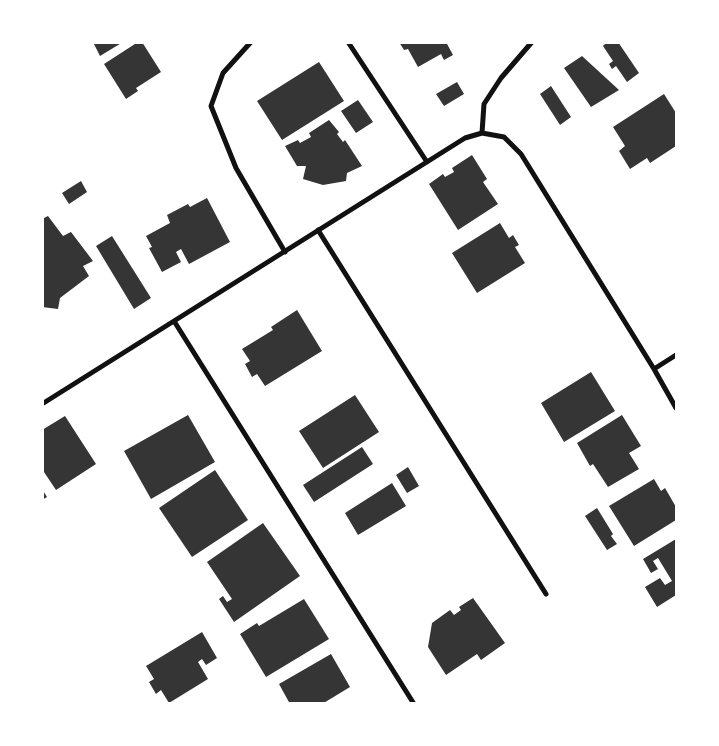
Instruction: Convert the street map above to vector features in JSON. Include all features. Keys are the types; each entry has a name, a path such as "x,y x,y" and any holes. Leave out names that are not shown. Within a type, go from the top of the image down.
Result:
{"street":[{"path":"251,42 223,73 211,106 236,168 285,252"},
{"path":"348,42 427,162"},
{"path":"482,133 484,104 500,78 532,42"},
{"path":"42,404 465,138 482,133 504,137 521,154 654,369 676,408"},
{"path":"318,230 546,594"},
{"path":"174,321 414,704"},
{"path":"654,369 676,355"}],"building":[{"path":"93,42 123,42 100,56"},
{"path":"138,42 142,42 161,72 136,88 138,91 126,99 104,64"},
{"path":"399,42 446,42 453,55 444,60 441,54 418,67 408,49 404,50"},
{"path":"607,42 618,42 639,73 627,82 616,66 612,69 609,64 613,61 603,46"},
{"path":"582,56 619,90 591,107 564,68"},
{"path":"319,62 344,101 282,140 257,101"},
{"path":"457,82 464,94 444,106 436,94"},
{"path":"551,86 571,117 560,125 540,94"},
{"path":"664,94 676,113 676,146 650,163 647,158 630,169 619,151 625,146 613,127"},
{"path":"358,100 373,122 356,133 341,111"},
{"path":"329,120 339,132 337,134 343,142 345,140 362,166 347,173 346,181 323,185 303,179 306,166 297,166 285,146 298,140 300,143 311,137 309,133"},
{"path":"472,155 487,179 483,182 498,204 458,230 429,184 443,174 445,177 454,172 452,168"},
{"path":"81,181 87,192 69,204 62,193"},
{"path":"207,198 230,242 189,264 181,249 176,252 181,262 162,272 149,248 152,247 146,236 170,223 167,215 188,204 190,207"},
{"path":"48,216 63,236 71,232 93,261 83,266 89,276 60,298 58,309 42,307 42,219"},
{"path":"500,223 509,238 513,235 519,245 515,247 525,263 477,293 452,253"},
{"path":"112,236 151,298 134,309 96,246"},
{"path":"297,310 322,351 265,386 257,374 252,377 245,364 250,361 242,349 273,330 271,327"},
{"path":"591,372 615,411 564,442 541,403"},
{"path":"355,395 379,432 323,468 299,431"},
{"path":"188,415 215,462 151,499 124,451"},
{"path":"622,415 641,446 629,453 639,469 608,487 593,464 590,466 577,443"},
{"path":"65,416 96,464 56,490 42,469 42,430"},
{"path":"362,447 373,464 314,502 303,485"},
{"path":"408,467 419,486 407,493 396,475"},
{"path":"215,470 248,520 192,557 159,508"},
{"path":"654,479 661,491 665,488 676,507 676,520 634,546 609,506"},
{"path":"392,483 406,506 358,535 345,513"},
{"path":"42,489 47,497 42,500"},
{"path":"597,508 617,544 607,550 585,516"},
{"path":"263,523 300,576 234,622 219,599 223,596 227,602 232,599 207,562"},
{"path":"676,539 676,595 657,607 645,587 660,578 665,585 672,581 658,558 653,561 658,569 651,573 643,559"},
{"path":"473,598 505,643 481,660 477,654 446,675 428,647 432,623 450,610 454,615 461,610 459,607"},
{"path":"304,599 329,639 266,677 240,634 257,623 259,626"},
{"path":"202,632 217,658 206,665 202,659 198,662 208,679 169,703 161,690 156,694 149,682 154,679 146,666"},
{"path":"331,654 350,687 322,704 290,704 279,684"}]}
